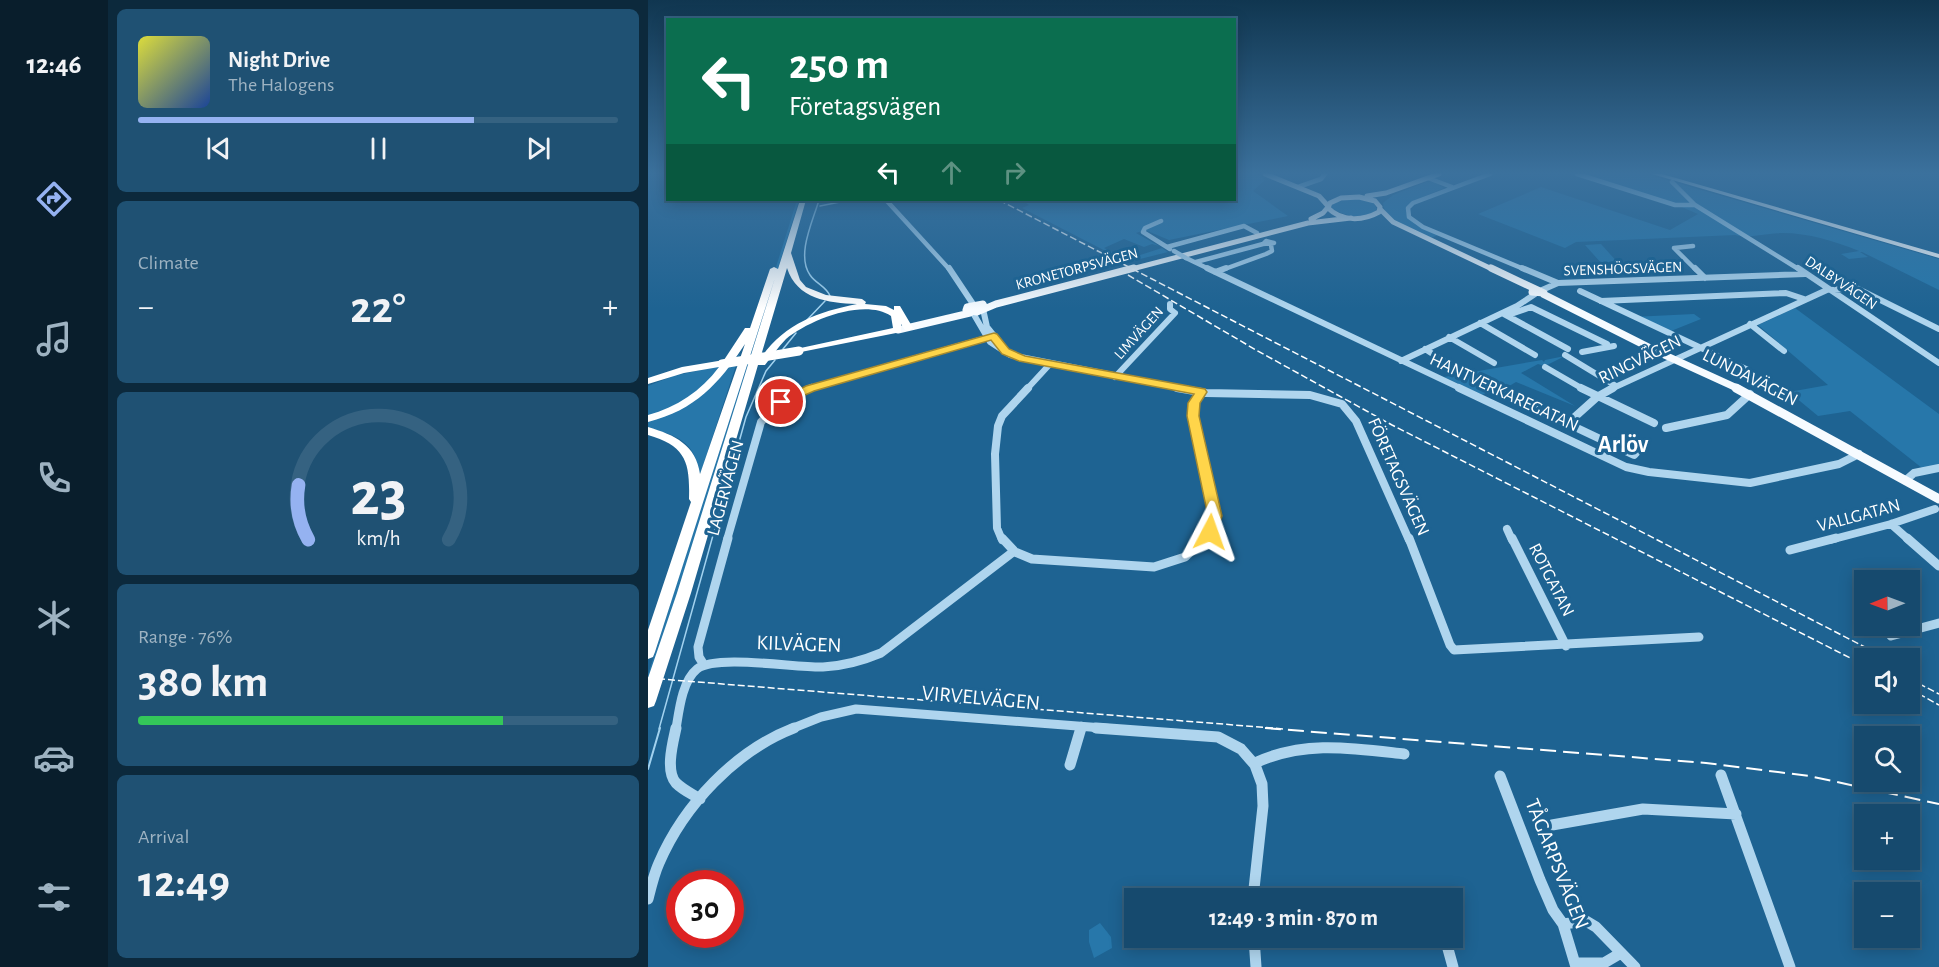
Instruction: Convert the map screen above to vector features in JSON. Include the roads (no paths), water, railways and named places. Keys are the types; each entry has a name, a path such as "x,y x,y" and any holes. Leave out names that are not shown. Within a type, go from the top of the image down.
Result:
{"highway":[{"path":"648,652 790,219"},
{"path":"648,701 684,593 798,219"},
{"path":"1813,219 1939,255"},
{"path":"1816,219 1939,255"},
{"path":"795,228 789,264 792,276 802,288 817,296 892,305 900,310 903,327"},
{"path":"648,419 679,408 709,386 732,357 762,306"},
{"path":"739,410 762,362 780,340 800,326 832,313 874,307 885,308 894,313 903,327"},
{"path":"648,383 682,372 903,327"},
{"path":"648,431 678,441 692,460 695,471 694,516"}],"main road":[{"name":"KRONETORPSVÄGEN","path":"903,327 1311,219"},
{"name":"KRONETORPSVÄGEN","path":"1258,234 1336,219"},
{"name":"LUNDAVÄGEN","path":"1362,219 1386,222 1408,229"},
{"name":"LUNDAVÄGEN","path":"1390,219 1750,394 1939,499"}],"street":[{"path":"904,219 946,263 983,317 990,337"},
{"path":"1410,219 1423,227 1558,283"},
{"name":"DALBYVÄGEN","path":"1718,219 1807,274 1939,363"},
{"name":"HANTVERKAREGATAN","path":"1161,221 1144,228 1143,232 1186,258 1615,463 1637,470 1750,483 1839,464 1859,454"},
{"path":"1167,247 1244,226 1258,234 1264,243"},
{"path":"1196,262 1264,243 1271,245 1272,249 1268,253 1215,272"},
{"name":"SVENSHÖGSVÄGEN","path":"1693,246 1677,246 1674,249 1706,278"},
{"name":"SVENSHÖGSVÄGEN","path":"1543,292 1558,283 1807,274"},
{"path":"1834,277 1939,329"},
{"name":"RINGVÄGEN","path":"1568,423 1597,397 1616,386 1804,299 1830,290 1855,288"},
{"path":"1505,314 1534,291"},
{"path":"1580,291 1748,370"},
{"path":"1601,301 1786,293 1804,299"},
{"name":"LIMVÄGEN","path":"1115,376 1175,313 1170,309 1170,304"},
{"path":"1401,361 1480,323 1532,307 1610,345 1582,352"},
{"name":"FÖRETAGSVÄGEN","path":"976,308 998,351 1011,356 1201,392 1238,395 1310,395 1342,404 1356,421 1402,521 1450,645 1454,650 1699,638"},
{"path":"1505,314 1567,352 1616,386"},
{"path":"1480,323 1535,355"},
{"path":"1750,324 1784,351"},
{"name":"LAGERVÄGEN","path":"704,665 699,657 698,647 758,430 766,416 786,398 810,388 990,337"},
{"path":"1449,337 1494,363"},
{"path":"1425,349 1456,369"},
{"path":"1050,364 1002,416 998,424 996,440 998,528 1001,540 1013,552 1032,560 1154,567 1181,559 1201,546 1210,532 1215,516 1193,416 1194,403 1201,392"},
{"path":"1545,367 1597,397 1654,423"},
{"path":"1497,390 1634,455 1645,443"},
{"path":"1666,428 1726,415 1750,394"},
{"path":"1906,480 1914,473 1939,468"},
{"name":"VALLGATAN","path":"1790,550 1891,525 1935,509"},
{"path":"1891,525 1939,566"},
{"name":"ROTGATAN","path":"1506,529 1566,646"},
{"name":"KILVÄGEN","path":"704,665 722,662 840,667 866,661 881,653 1013,552"},
{"path":"1920,628 1939,623"},
{"path":"700,798 680,788 674,780 670,759 686,686 693,673 704,665"},
{"name":"VIRVELVÄGEN","path":"648,899 661,857 677,829 700,798 732,768 761,746 807,722 839,712 872,710 1218,737 1228,740 1255,763"},
{"path":"1070,765 1081,726"},
{"path":"1254,888 1263,800 1263,783 1255,763 1272,753 1310,745 1404,754"},
{"path":"1722,775 1790,967"},
{"name":"TÅGARPSVÄGEN","path":"1500,776 1540,880 1553,910 1563,924 1575,965"},
{"path":"1552,825 1643,809 1736,814"},
{"path":"1563,924 1586,921 1596,927 1635,967"},
{"path":"1255,948 1256,967"},
{"path":"1448,948 1453,967"},
{"path":"1575,965 1604,963 1621,953"}],"waterway":[{"path":"813,219 805,248 806,267 810,275 830,296"},
{"path":"807,320 825,301"},
{"path":"783,349 796,333"},
{"path":"659,729 746,417 766,371 775,360"},
{"path":"648,769 660,728"}],"railway":[{"path":"1036,219 1867,648"},
{"path":"1128,275 1256,350 1392,425 1854,660"},
{"path":"648,678 1284,729"},
{"path":"1920,684 1939,694"},
{"path":"1920,695 1939,705"},
{"path":"1265,728 1706,763 1809,776 1939,804"}],"district":[{"name":"Arlöv","path":"1623,445"}]}
